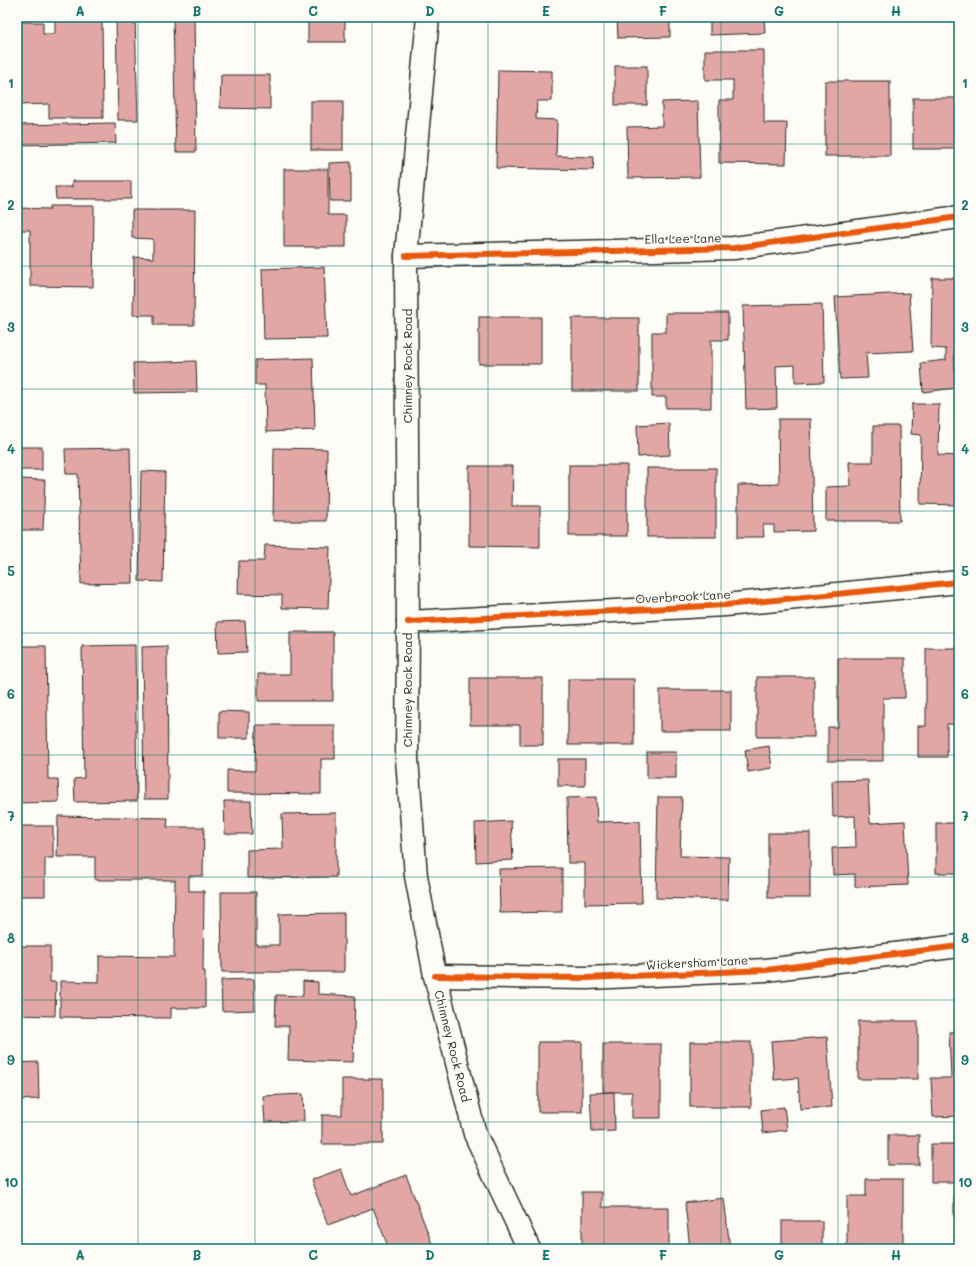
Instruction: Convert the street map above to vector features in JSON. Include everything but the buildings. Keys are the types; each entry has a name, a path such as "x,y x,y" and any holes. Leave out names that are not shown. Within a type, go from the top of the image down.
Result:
{"street":[{"name":"Chimney Rock Road","path":"428,17 406,256 408,622 407,760 409,790 416,876 435,976 474,1134 528,1249"},
{"name":"Ella Lee Lane","path":"406,256 734,248 959,217"},
{"name":"Overbrook Lane","path":"408,622 725,605 959,582"},
{"name":"Wickersham Lane","path":"435,976 587,978 766,970 959,946"}],"cycle path":[{"path":"406,256 734,248 959,217"},
{"path":"408,622 725,605 959,582"},
{"path":"435,976 587,978 766,970 959,946"}]}
